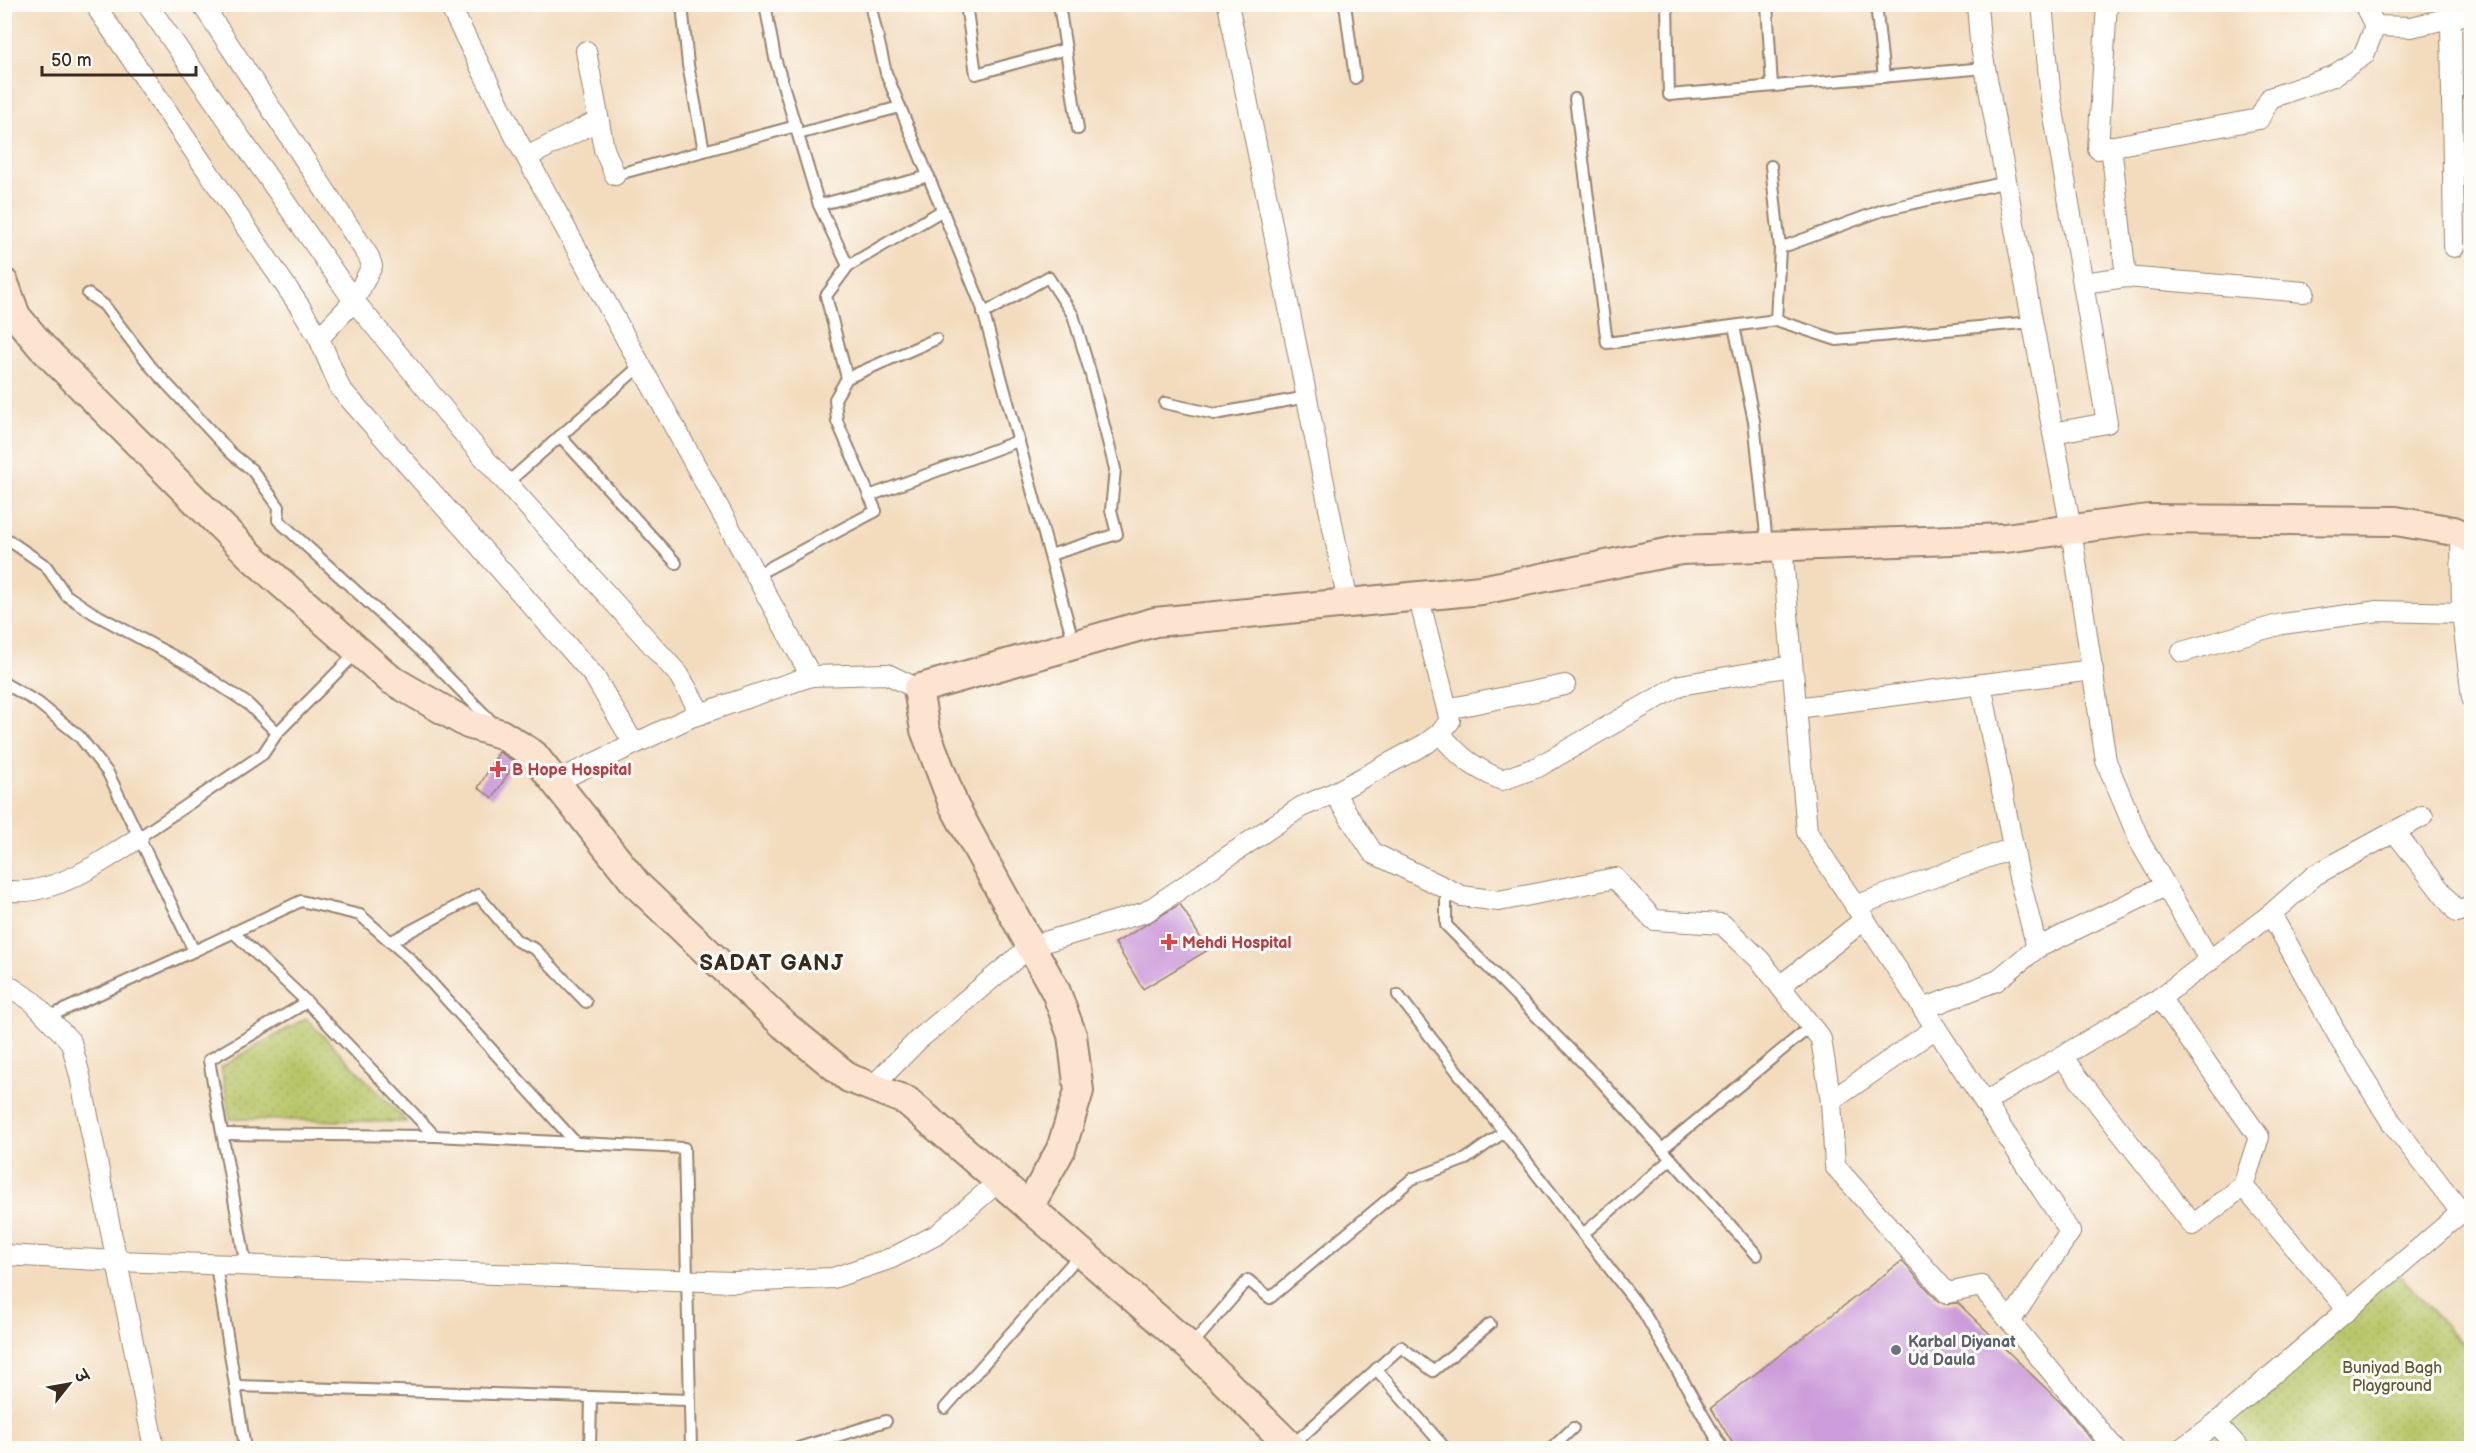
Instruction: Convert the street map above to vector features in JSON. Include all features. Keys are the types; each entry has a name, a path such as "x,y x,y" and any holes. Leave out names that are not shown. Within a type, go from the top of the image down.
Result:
{"street":[{"path":"101,4 99,11 300,307 319,338 340,388 594,676 634,744"},
{"path":"147,4 354,301 507,483 679,675 701,714"},
{"path":"202,4 365,248 372,266 354,301 319,338"},
{"path":"450,4 527,157 811,676"},
{"path":"1228,4 1348,603"},
{"path":"1977,4 1986,68 2071,529 2106,761 2141,844 2210,960"},
{"path":"2042,4 2051,99 2107,423 2053,433"},
{"path":"2107,4 2098,148 2259,119 2270,98 2333,76 2364,55 2375,26 2364,4"},
{"path":"2375,26 2411,27 2472,13"},
{"path":"2451,18 2454,247"},
{"path":"586,51 604,149 615,174"},
{"path":"527,157 599,120"},
{"path":"2111,146 2126,277"},
{"path":"2083,283 2126,277 2304,292"},
{"path":"6,290 16,316 41,346 253,558 390,679 468,724 501,734 533,754 638,885 784,1025 849,1078 907,1101 1190,1347 1285,1446"},
{"path":"555,782 701,714 811,676 887,674 918,689 1155,622 1481,590 1681,550 2005,538 2149,519 2396,521 2454,531 2466,537 2462,613 2472,698"},
{"path":"1774,546 1792,666 1807,832 2070,1232 2011,1320"},
{"path":"872,1087 918,1040 1031,946 1146,912 1301,807 1334,793 1427,743 1440,733 1450,720 1418,595"},
{"path":"2182,652 2282,624 2378,611 2462,613"},
{"path":"1440,733 1456,752 1478,770 1502,780 1538,767 1680,685 1792,666"},
{"path":"1796,708 2092,670"},
{"path":"1981,684 2013,848 2037,948"},
{"path":"1447,709 1565,685"},
{"path":"918,689 925,730 954,806 1056,992 1072,1035 1079,1091 1060,1149 1029,1207"},
{"path":"1334,793 1374,853 1462,896 1499,901 1615,878 1654,920 1722,924 1760,960 1821,1040 1831,1101 1835,1166 1947,1293 1981,1286 2114,1449"},
{"path":"1985,1102 2160,998 2271,914 2315,875 2423,816"},
{"path":"2395,832 2457,912 2472,905"},
{"path":"4,890 16,892 51,886 100,863 138,838"},
{"path":"1780,986 1860,913 2013,848"},
{"path":"1923,1009 1996,981 2037,948 2165,886"},
{"path":"2182,1449 2216,1423 2466,1208 2392,1123 2342,1043 2271,914"},
{"path":"4,983 32,1001 71,1042 80,1076 154,1449"},
{"path":"2062,1057 2193,1225 2243,1186 2259,1137 2160,998"},
{"path":"1831,1101 1936,1028"},
{"path":"4,1255 686,1281 733,1282 832,1278 892,1258 938,1234 999,1180"},
{"path":"2243,1186 2348,1310"},
{"path":"2216,1423 2239,1449"}],"lane":[{"path":"682,4 688,65 704,151"},
{"path":"765,4 775,58 819,205 848,266"},
{"path":"870,4 886,73 984,314 1074,645"},
{"path":"966,4 976,74 1066,49"},
{"path":"1059,4 1078,129"},
{"path":"1346,4 1355,78"},
{"path":"1667,4 1669,95 1986,68"},
{"path":"1767,4 1772,86"},
{"path":"1876,4 1884,77"},
{"path":"1575,99 1607,343 1776,320 1837,340 2033,322"},
{"path":"615,174 704,151 900,107"},
{"path":"1771,166 1780,248 1776,320"},
{"path":"819,205 929,176"},
{"path":"1780,248 1883,210 2007,182"},
{"path":"847,378 826,296 848,266 943,210"},
{"path":"984,314 1048,277 1073,315 1092,375 1115,469 1111,510 1117,534 1050,555"},
{"path":"87,294 104,305 152,368 231,453 252,470 279,507 278,520 429,658 484,712 501,734"},
{"path":"1734,326 1754,421 1774,546"},
{"path":"756,575 876,511 837,421 835,399 847,378 936,339"},
{"path":"507,483 641,365"},
{"path":"1165,402 1215,414 1307,397"},
{"path":"561,436 676,563"},
{"path":"869,496 1018,441"},
{"path":"4,537 46,566 66,595 93,613 190,665 239,697 277,733"},
{"path":"138,838 262,754 277,733 358,651"},
{"path":"4,683 38,702 79,736 108,773 194,951"},
{"path":"1446,888 1446,926 1600,1080 1756,1255"},
{"path":"390,942 478,895 517,941 535,949 586,1002"},
{"path":"48,1017 302,901 360,915 409,958 576,1143"},
{"path":"233,932 307,1002 435,1137"},
{"path":"1398,995 1644,1313 1722,1449"},
{"path":"246,1266 209,1060 307,1002"},
{"path":"1662,1149 1811,1026"},
{"path":"1190,1347 1248,1280 1270,1298 1412,1179 1467,1159 1504,1132"},
{"path":"223,1134 435,1137 684,1148 691,1449"},
{"path":"1583,1234 1671,1160"},
{"path":"945,1408 1081,1253"},
{"path":"216,1264 245,1449"},
{"path":"1285,1446 1401,1347 1433,1371 1490,1324"},
{"path":"1376,1369 1445,1449"},
{"path":"235,1386 689,1400"},
{"path":"590,1449 591,1397"},
{"path":"798,1449 886,1421"},
{"path":"1552,1449 1573,1428"}],"green space":[{"path":"306,1018 407,1122 230,1119 221,1067"},
{"name":"Buniyad Bagh Playground","path":"2399,1274 2471,1354 2471,1448 2195,1448"}],"building":[{"path":"499,752 515,762 493,798 478,788"},
{"path":"1180,904 1208,950 1143,989 1115,943"},
{"name":"Karbal Diyanat Ud Daula","path":"1902,1261 1938,1301 1944,1304 1958,1303 2066,1408 2099,1449 1736,1449 1711,1408"}],"place":[{"name":"B Hope Hospital","path":"498,769"},
{"name":"Mehdi Hospital","path":"1169,942"},
{"name":"Karbal Diyanat Ud Daula","path":"1896,1350"}],"district":[{"name":"SADAT GANJ","path":"772,962"}]}
